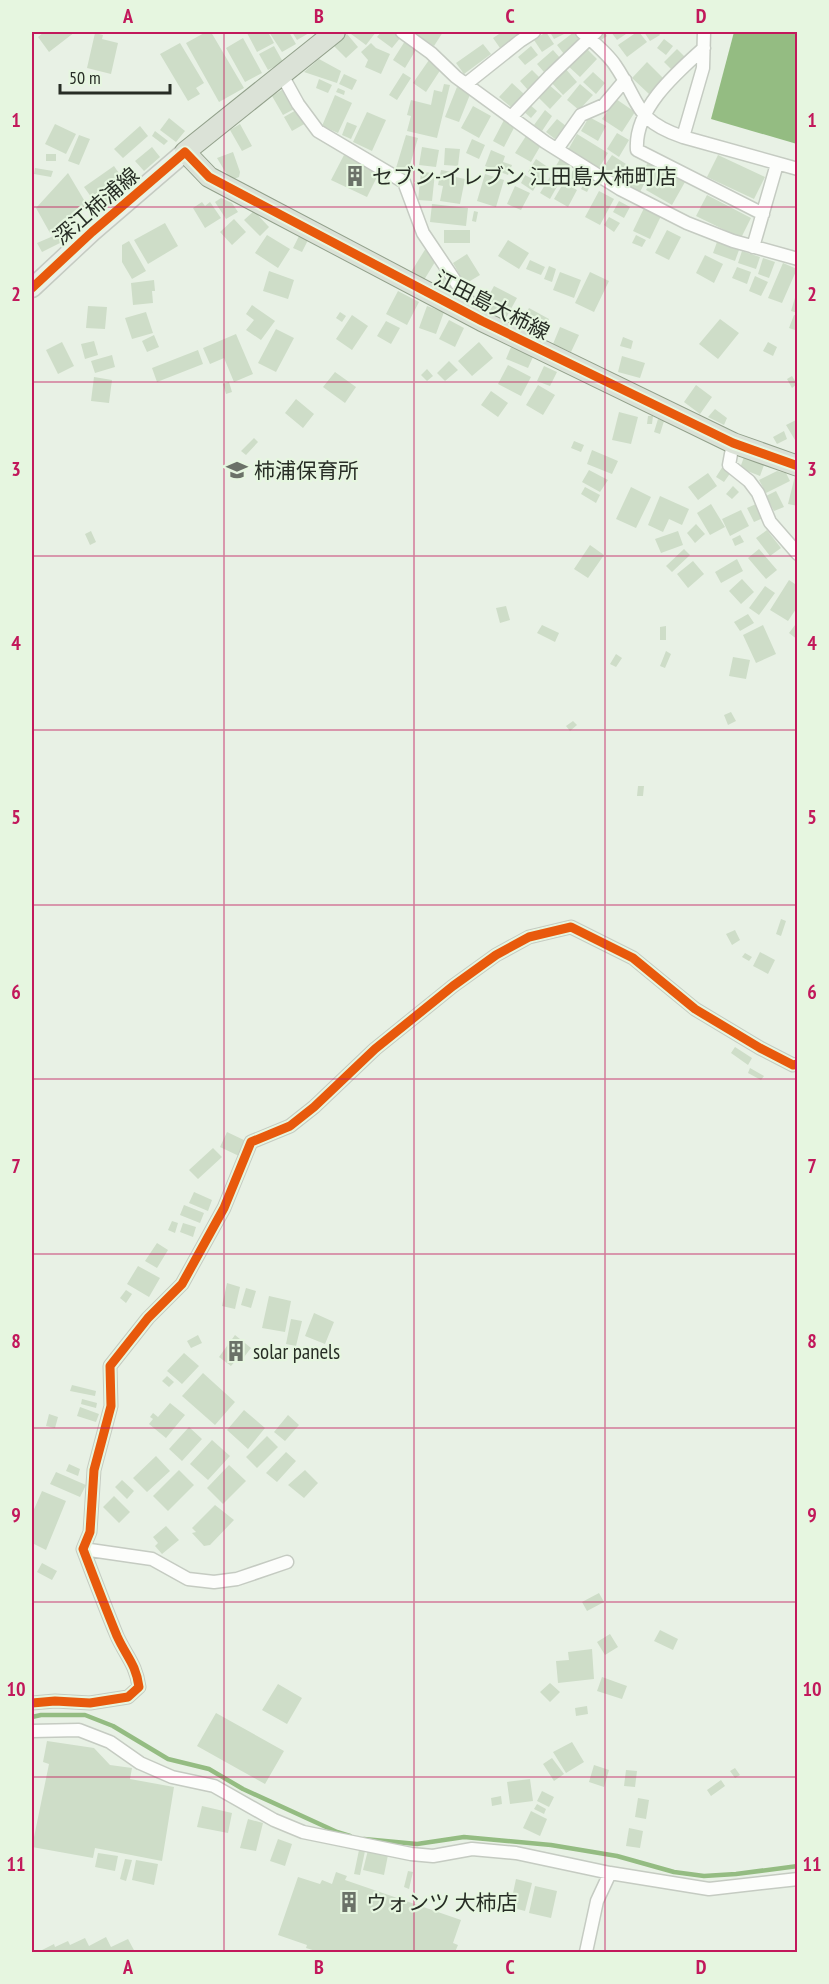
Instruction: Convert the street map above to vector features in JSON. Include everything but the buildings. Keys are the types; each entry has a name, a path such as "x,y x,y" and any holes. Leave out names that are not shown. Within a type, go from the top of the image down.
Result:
{"main road":[{"path":"185,152 335,32"},
{"name":"深江柿浦線","path":"32,288 92,232 185,152"},
{"name":"江田島大柿線","path":"185,152 209,177 482,321 734,443 798,466"}],"street":[{"path":"402,32 466,84 545,142 620,189 687,223 733,241 798,259"},
{"path":"466,84 534,32"},
{"path":"683,137 703,68 704,32"},
{"path":"511,117 589,34 614,63 644,117 663,130 798,169"},
{"path":"704,48 657,96 644,117 636,142 637,150 763,214"},
{"path":"282,75 298,104 318,131 404,182 423,233 482,321"},
{"path":"557,149 581,115 604,105 625,80"},
{"path":"753,247 777,164"},
{"path":"734,443 729,465 749,481 758,493 770,522 798,554"},
{"path":"32,1703 55,1701 90,1703 129,1697 139,1687 137,1671 119,1641 83,1549 90,1532 94,1470 111,1406 110,1366 148,1318 182,1284 224,1208 252,1142 290,1126 314,1107 375,1049 453,986 496,955 529,937 571,927 633,958 695,1009 760,1048 793,1065 798,1064"},
{"path":"83,1549 152,1559 188,1579 214,1582 237,1579 286,1562"},
{"path":"32,1731 79,1730 110,1742 140,1762 172,1777 214,1786 274,1820 303,1832 411,1854 434,1856 472,1849 516,1853 610,1873 710,1889 798,1879"},
{"path":"586,1953 597,1900 610,1873"}],"shaded area":[{"path":"734,32 797,32 797,144 711,119"}],"waterway":[{"path":"32,1717 85,1715 113,1726 168,1759 209,1769 243,1789 350,1836"},
{"path":"364,1839 417,1844 464,1837 551,1845 617,1856 674,1872 704,1876 798,1866"}],"cycle path":[{"path":"32,288 92,232 185,152 209,177 482,321 733,443 798,466"},
{"path":"32,1703 55,1701 90,1703 128,1697 139,1687 133,1666 117,1636 83,1549 90,1532 94,1470 111,1406 110,1366 148,1318 182,1284 224,1208 251,1142 290,1126 314,1107 375,1049 453,986 496,955 529,937 571,927 633,958 695,1009 760,1048 793,1065 798,1064"}],"place":[{"name":"セブン-イレブン 江田島大柿町店","path":"355,176"},
{"name":"柿浦保育所","path":"237,470"},
{"name":"solar panels","path":"236,1351"},
{"name":"ウォンツ 大柿店","path":"349,1902"}]}
